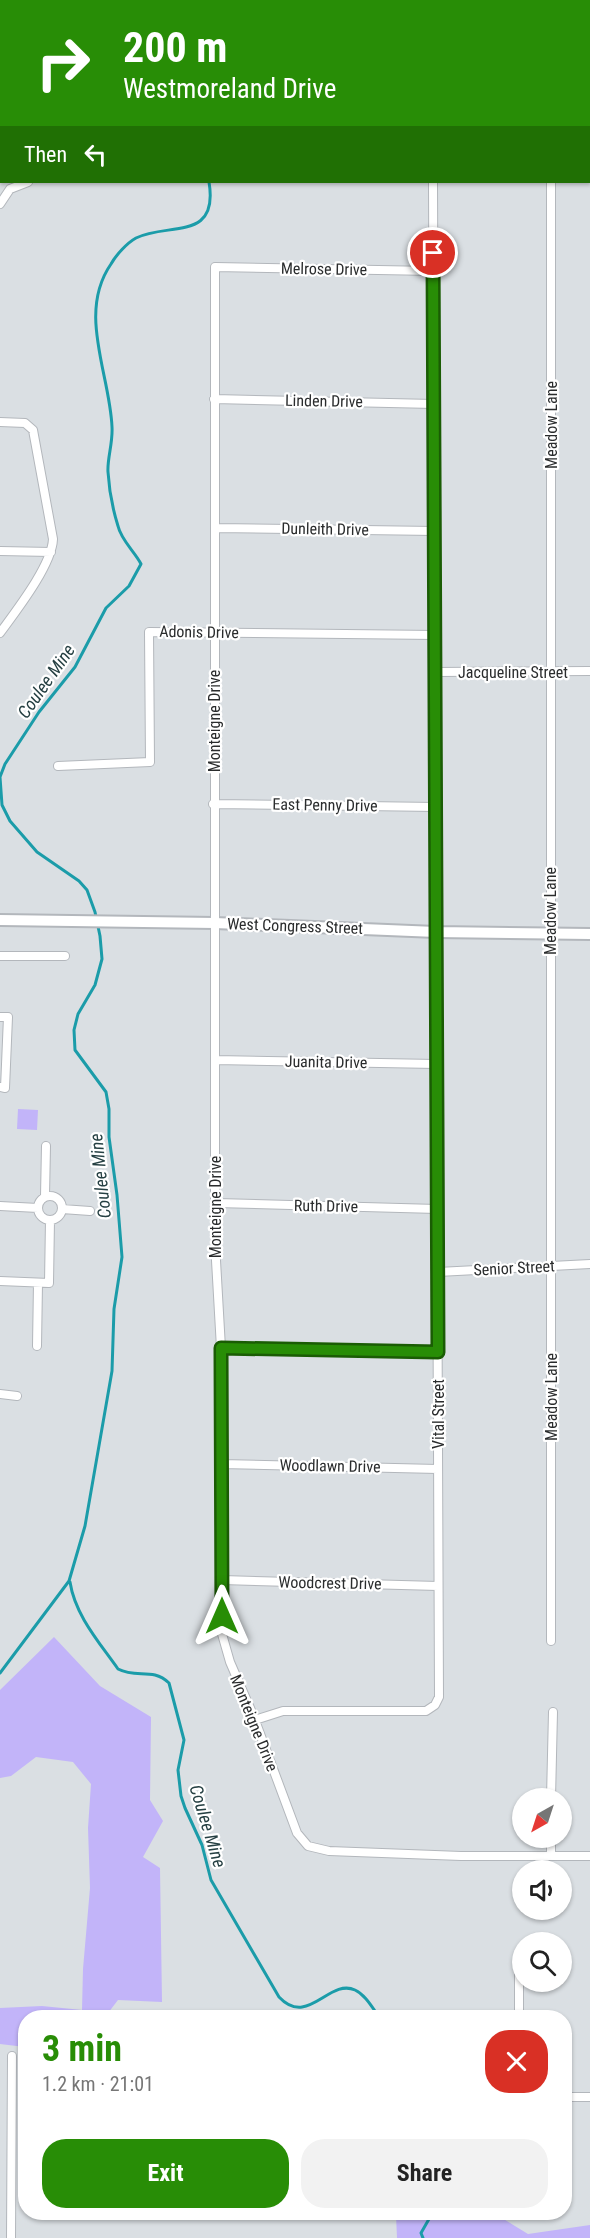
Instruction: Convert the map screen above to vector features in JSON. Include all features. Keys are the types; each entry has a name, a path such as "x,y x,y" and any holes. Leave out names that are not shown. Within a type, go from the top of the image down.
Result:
{"main road":[{"name":"West Congress Street","path":"0,920 214,923 436,932 590,934"}],"street":[{"path":"0,204 4,194 10,189 25,183"},
{"name":"Vital Street","path":"255,1720 283,1711 423,1712 431,1709 439,1697 433,183"},
{"name":"Meadow Lane","path":"551,183 551,1641"},
{"name":"Melrose Drive","path":"215,267 433,271"},
{"name":"Monteigne Drive","path":"215,267 213,804 216,1289 221,1348 222,1634 225,1648 255,1720 297,1833 303,1842 312,1848 354,1852 590,1856"},
{"name":"Linden Drive","path":"214,399 434,404"},
{"path":"0,422 25,423 33,430 53,538 51,552 42,570 0,633"},
{"name":"Dunleith Drive","path":"215,528 435,531"},
{"path":"0,551 51,552"},
{"name":"Adonis Drive","path":"58,766 150,762 149,632 435,635"},
{"name":"Jacqueline Street","path":"436,672 590,671"},
{"name":"East Penny Drive","path":"213,804 436,807"},
{"path":"0,956 65,956"},
{"path":"0,1017 8,1017 4,1088 0,1087"},
{"name":"Juanita Drive","path":"215,1060 436,1064"},
{"path":"45,1196 57,1198 62,1209 59,1216 50,1220 41,1216 38,1208 39,1202 45,1196 46,1146"},
{"name":"Ruth Drive","path":"216,1203 437,1209"},
{"path":"0,1206 38,1208"},
{"path":"62,1209 90,1211"},
{"path":"0,1281 49,1283 50,1220"},
{"name":"Senior Street","path":"438,1272 590,1264"},
{"path":"37,1346 38,1283"},
{"path":"221,1348 438,1352"},
{"path":"0,1394 18,1396"},
{"name":"Woodlawn Drive","path":"221,1464 438,1468"},
{"name":"Woodcrest Drive","path":"222,1580 438,1586"},
{"path":"551,1788 553,1712"},
{"path":"550,1848 550,1856"},
{"path":"519,1992 519,2010"},
{"path":"11,2238 12,2056"},
{"path":"572,2097 590,2097"}],"shaded area":[{"path":"18,1109 38,1110 37,1130 17,1129"},
{"path":"54,1637 100,1686 151,1717 150,1800 163,1821 143,1857 160,1868 162,2002 118,2000 110,2010 82,2010 90,1888 88,1828 91,1784 73,1762 36,1757 11,1776 0,1778 0,1690"},
{"path":"42,2006 82,2010 18,2010 18,2046 0,2044 0,2008"},
{"path":"396,2220 505,2220 528,2234 590,2225 590,2238 397,2238"}],"waterway":[{"name":"Coulee Mine","path":"0,1673 69,1581 85,1526 112,1371 114,1309 122,1257 106,1092 75,1050 74,1030 78,1014 95,985 102,959 95,912 87,890 79,881 37,852 10,821 2,805 0,777 5,764 39,712 75,667 106,608 129,586 141,564 120,531 109,485 108,467 112,427 96,323 101,283 116,257 136,238 199,222 206,214 210,201 209,183"},
{"name":"Coulee Mine","path":"70,1582 82,1617 118,1669 125,1672 157,1675 169,1683 184,1740 178,1770 185,1808 202,1845 211,1880 279,1997 290,2005 299,2007 309,2005 336,1990 345,1988 359,1992 374,2010"},
{"name":"Coulee Mine","path":"423,2238 421,2233 428,2220"}],"route":[{"path":"222,1616 221,1348 438,1352 433,253"}]}
